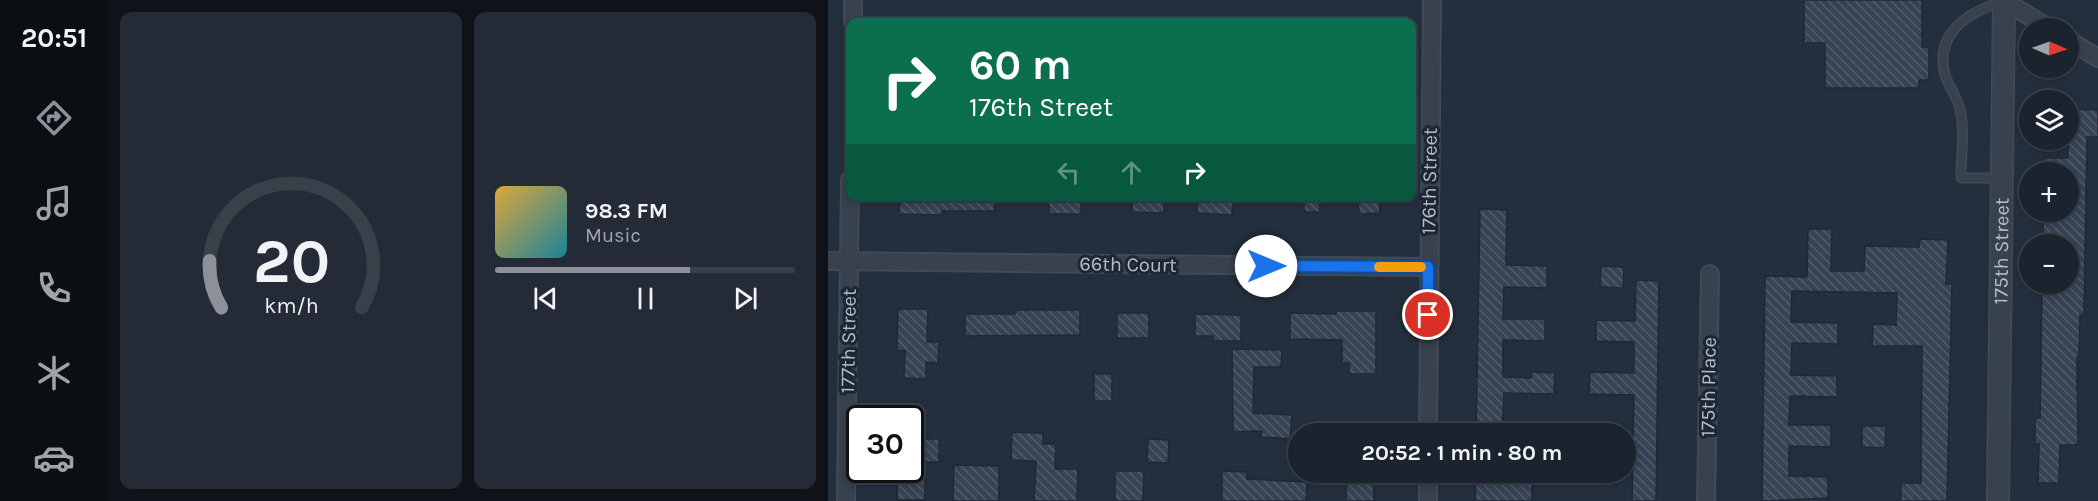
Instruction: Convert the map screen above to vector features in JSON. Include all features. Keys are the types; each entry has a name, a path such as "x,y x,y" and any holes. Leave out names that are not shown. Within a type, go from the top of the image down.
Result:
{"street":[{"path":"853,0 853,18"},
{"name":"176th Street","path":"1428,423 1432,0"},
{"path":"2004,1 2032,18"},
{"name":"175th Street","path":"1998,501 2004,1"},
{"path":"2079,47 2098,58"},
{"name":"177th Street","path":"846,501 850,201"},
{"name":"66th Court","path":"828,261 1428,267"},
{"name":"175th Place","path":"1706,501 1710,274"},
{"path":"1428,483 1428,501"}],"lane":[{"path":"2001,178 1961,178 1960,107 1945,74 1944,56 1949,38 1970,14 2004,1"}],"building":[{"path":"1804,0 1922,0 1922,47 1929,47 1929,80 1919,80 1919,88 1825,88 1825,43 1804,43"},
{"path":"2079,109 2098,110 2098,137 2087,137 2084,315 2080,315 2079,357 2077,357 2078,445 2060,445 2059,483 2038,483 2039,444 2035,444 2035,418 2040,418 2042,294 2079,294 2079,234 2043,234 2043,222 2079,222 2079,162 2044,162 2044,158 2068,158 2068,150 2079,150"},
{"path":"900,201 995,201 995,211 942,211 942,215 899,214"},
{"path":"1048,201 1081,201 1081,214 1049,214"},
{"path":"1132,201 1164,201 1164,213 1132,212"},
{"path":"1197,201 1233,201 1232,215 1197,213"},
{"path":"1304,201 1320,201 1320,212 1304,212"},
{"path":"1358,201 1379,201 1380,213 1359,214"},
{"path":"1480,209 1507,210 1506,265 1547,266 1547,288 1504,287 1503,319 1545,319 1545,341 1503,340 1503,377 1531,378 1531,372 1555,373 1554,394 1504,393 1503,423 1476,423"},
{"path":"1808,229 1832,229 1831,271 1864,271 1865,246 1919,247 1920,239 1948,240 1946,284 1952,284 1947,501 1901,501 1901,483 1921,483 1922,346 1872,346 1873,324 1896,325 1897,293 1792,291 1791,322 1838,323 1838,344 1792,343 1791,375 1837,376 1837,397 1790,396 1789,425 1831,425 1831,447 1789,446 1789,476 1828,477 1828,498 1762,501 1765,276 1807,277"},
{"path":"1601,266 1624,267 1623,288 1600,287"},
{"path":"1636,280 1659,281 1656,501 1632,501 1632,483 1636,483 1634,395 1589,394 1590,372 1634,373 1634,342 1596,341 1596,320 1635,321"},
{"path":"898,309 928,309 927,342 939,342 938,363 926,362 926,379 904,378 905,351 897,350"},
{"path":"1015,310 1080,310 1080,335 965,336 965,314 1015,314"},
{"path":"1336,311 1376,311 1376,374 1349,374 1349,363 1342,363 1342,340 1290,339 1290,313 1336,314"},
{"path":"1117,313 1149,313 1149,338 1117,338"},
{"path":"1195,314 1241,315 1241,341 1213,341 1213,336 1195,336"},
{"path":"1232,349 1282,350 1281,367 1254,367 1253,413 1292,415 1291,423 1288,423 1288,439 1261,437 1262,431 1233,432"},
{"path":"1094,374 1112,374 1112,401 1094,401"},
{"path":"1862,426 1886,426 1885,448 1862,447"},
{"path":"1012,432 1043,433 1043,444 1056,444 1055,469 1078,469 1077,501 1034,501 1036,461 1011,460"},
{"path":"924,439 939,439 939,462 925,462 925,500 897,500 898,483 924,483"},
{"path":"1148,439 1169,440 1168,463 1147,462"},
{"path":"954,465 999,466 999,501 953,501"},
{"path":"1115,471 1144,471 1143,501 1115,501"},
{"path":"1222,471 1247,472 1247,479 1307,483 1306,501 1222,501"},
{"path":"1346,483 1373,483 1374,501 1346,501"},
{"path":"1476,483 1532,483 1532,501 1475,501"}],"slow traffic":[{"path":"1379,267 1421,267"}],"route":[{"path":"1266,266 1428,267 1428,315"}]}
